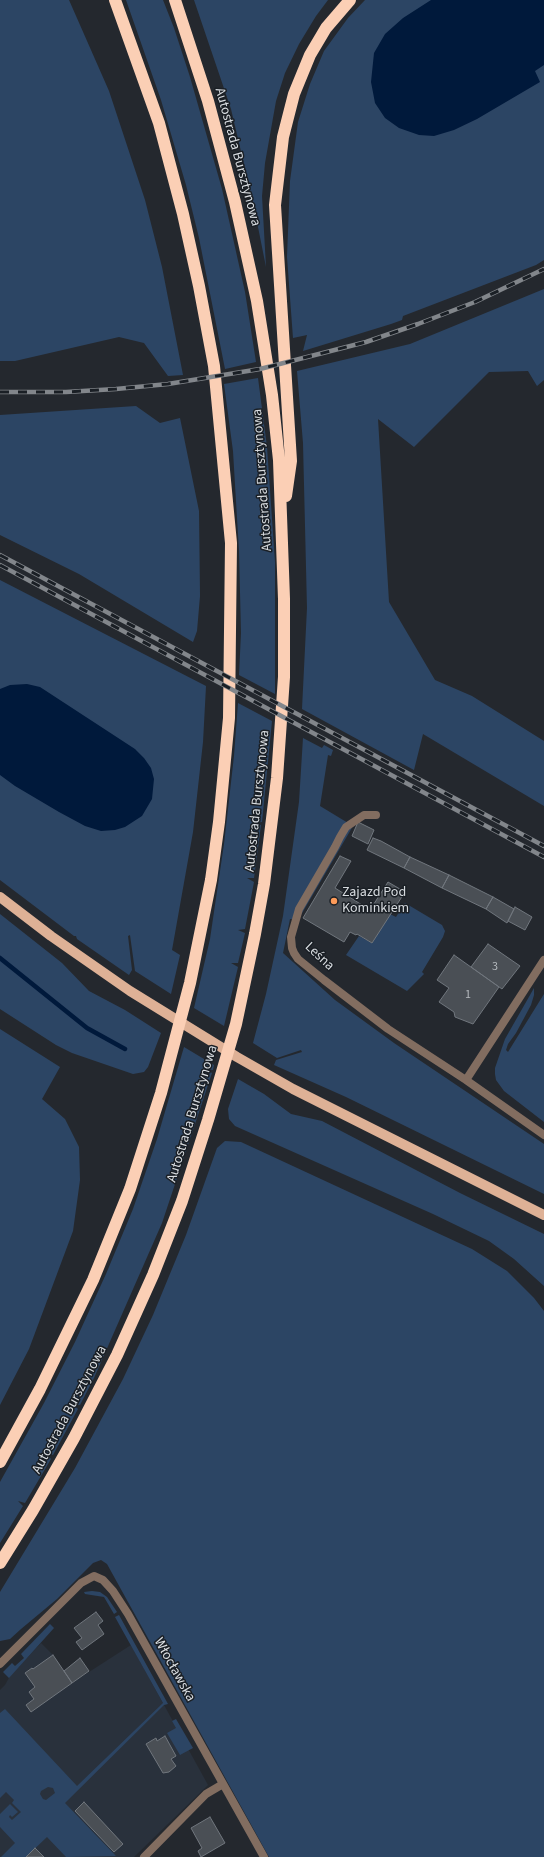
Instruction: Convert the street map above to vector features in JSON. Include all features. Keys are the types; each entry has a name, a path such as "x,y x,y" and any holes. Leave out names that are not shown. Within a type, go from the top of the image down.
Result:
{"highway":[{"path":"0,1462 51,1369 93,1280 130,1189 162,1093 190,983 211,880 219,822 229,718 231,543 214,366 199,286 181,206 159,123 114,0"},
{"name":"Autostrada Bursztynowa","path":"0,1563 33,1510 74,1438 117,1355 153,1275 203,1139 234,1032 258,919 271,832 277,778 284,677 282,523 272,395 257,301 235,202 208,101 175,0"},
{"path":"282,523 291,461 275,205 283,137 294,94 310,55 326,28 350,0"}],"main road":[{"path":"0,897 51,936 130,991 270,1076 414,1151 544,1215"}],"street":[{"name":"Leśna","path":"376,815 364,815 346,827 299,909 293,926 292,948 298,958 305,965 388,1029 466,1080 544,1135"},
{"path":"466,1080 544,960"},
{"name":"Włocławska","path":"0,1664 75,1588 94,1576 103,1580 109,1586 128,1614 264,1857"},
{"path":"144,1857 206,1794 223,1784"}],"shaded area":[{"path":"0,0 69,0 109,91 145,200 162,267 183,375 168,376 144,343 119,337 15,361 0,361"},
{"path":"126,0 163,0 174,28 190,77 222,189 245,292 256,362 225,369 199,238 186,185 161,100"},
{"path":"194,0 328,0 316,16 299,44 285,73 276,101 265,163 262,196 266,267 253,202 231,109"},
{"path":"365,0 544,0 544,260 536,265 403,316 402,320 303,351 307,335 293,338 287,257 290,181 298,122 310,84 324,51 348,18"},
{"path":"431,0 544,0 544,65 535,71 540,82 477,119 454,130 434,136 419,135 399,128 385,118 375,103 371,82 374,53 385,34 403,18"},
{"path":"544,289 544,380 537,386 528,371 489,372 414,447 378,419 389,602 435,680 472,696 544,741 544,806 423,734 414,770 302,709 307,608 303,443 297,371 410,344"},
{"path":"258,378 267,447 275,562 275,694 239,675 241,633 239,551 233,451 224,384"},
{"path":"136,406 160,423 180,418 199,511 200,596 197,631 193,642 79,574 0,535 0,415"},
{"path":"0,580 206,686 203,742 193,832 172,950 180,955 171,994 135,971 130,935 128,936 132,970 129,975 77,939 76,936 0,880"},
{"path":"27,684 40,687 135,749 144,758 151,768 154,779 152,799 142,816 125,827 115,830 101,831 85,826 59,812 15,786 0,775 0,689 10,685"},
{"path":"238,703 272,721 262,822 254,823 261,825 254,878 247,878 254,882 245,929 238,930 245,933 238,963 231,963 238,967 224,1026 194,1008 210,939 224,844 234,756"},
{"path":"303,738 322,748 324,745 333,750 331,756 328,755 320,806 353,826 298,920 290,919 283,953 335,1000 394,1043 544,1144 544,1194 346,1097 274,1065 276,1060 302,1052 301,1050 277,1058 253,1043 266,994 283,916 299,802"},
{"path":"405,903 442,925 445,931 422,972 424,974 407,991 346,955 359,936 372,943 390,914 396,917"},
{"path":"0,914 62,963 89,991 125,1010 161,1033 148,1067 144,1072 133,1074 72,1053 56,1045 0,1009"},
{"path":"534,988 534,995 531,1005 506,1050 508,1052 544,994 544,1122 504,1091 496,1080 495,1074 495,1068 505,1039"},
{"path":"0,1029 60,1067 42,1099 65,1119 79,1147 80,1180 73,1231 29,1349 0,1405"},
{"path":"184,1047 214,1065 213,1070 206,1069 212,1073 162,1223 94,1378 80,1405 73,1404 78,1409 53,1455 46,1453 51,1459 25,1503 18,1501 23,1506 0,1543 0,1482 44,1403 75,1342 106,1274 133,1209 157,1139"},
{"path":"238,1079 264,1094 291,1114 322,1121 460,1193 544,1234 544,1286 514,1259 489,1241 433,1214 235,1126 229,1119 228,1109"},
{"path":"225,1141 241,1142 472,1249 507,1271 534,1298 544,1311 544,1857 269,1857 107,1564 101,1560 93,1563 57,1599 10,1639 0,1641 0,1592 75,1468 123,1379 153,1315 186,1235 217,1148"},
{"path":"84,1592 100,1592 107,1597 117,1612 114,1614 104,1597 85,1594"},
{"path":"119,1615 168,1704 164,1705 65,1803 116,1856 66,1857 47,1837 26,1857 1,1857 15,1843 0,1827 0,1814 10,1804 18,1812 12,1817 10,1815 9,1817 12,1820 21,1812 12,1803 14,1800 6,1792 0,1798 0,1713 5,1709 77,1786 163,1703 115,1617","holes":["48,1787 53,1788 55,1793 46,1800 43,1799 40,1794 41,1791"]},
{"path":"50,1624 54,1628 9,1678 3,1672 12,1663 15,1666 24,1658 21,1654"},
{"path":"41,1643 53,1655 72,1683 131,1645 208,1785 134,1857 0,1857 0,1690 10,1676"},
{"path":"176,1719 193,1748 180,1755 167,1733 176,1728 172,1721"}],"building":[{"path":"358,822 374,830 368,844 352,836"},
{"path":"373,838 410,857 404,868 367,850"},
{"name":"Zajazd Pod Kominkiem","path":"340,856 351,861 335,888 370,910 388,882 405,892 372,943 357,934 356,935 350,932 344,942 303,918"},
{"path":"410,857 449,875 442,888 404,868"},
{"path":"449,875 493,897 486,909 442,888"},
{"path":"493,897 514,909 507,923 486,909"},
{"path":"515,907 532,917 525,930 508,921"},
{"path":"488,944 520,966 502,989 471,967"},
{"path":"454,955 499,987 473,1024 455,1017 454,1012 439,1002 449,988 437,980"},
{"path":"96,1612 103,1621 98,1625 104,1634 82,1650 76,1642 82,1638 74,1628"},
{"path":"53,1655 72,1683 31,1712 26,1705 34,1699 29,1692 35,1687 25,1673"},
{"path":"80,1658 89,1671 72,1683 64,1671"},
{"path":"165,1736 176,1756 171,1759 176,1766 169,1772 163,1773 146,1744 156,1738 157,1741"},
{"path":"84,1802 123,1844 114,1852 75,1811"},
{"path":"210,1817 225,1843 201,1857 198,1851 202,1848 191,1828"},
{"path":"35,1848 44,1857 26,1857"}],"waterway":[{"path":"0,958 87,1028 125,1049"}],"railway":[{"path":"0,392 66,392 116,389 168,384 260,369 366,342 418,324 475,302 544,269"},
{"path":"0,555 544,846"},
{"path":"0,565 544,857"}],"place":[{"name":"Zajazd Pod Kominkiem","path":"334,901"}]}
